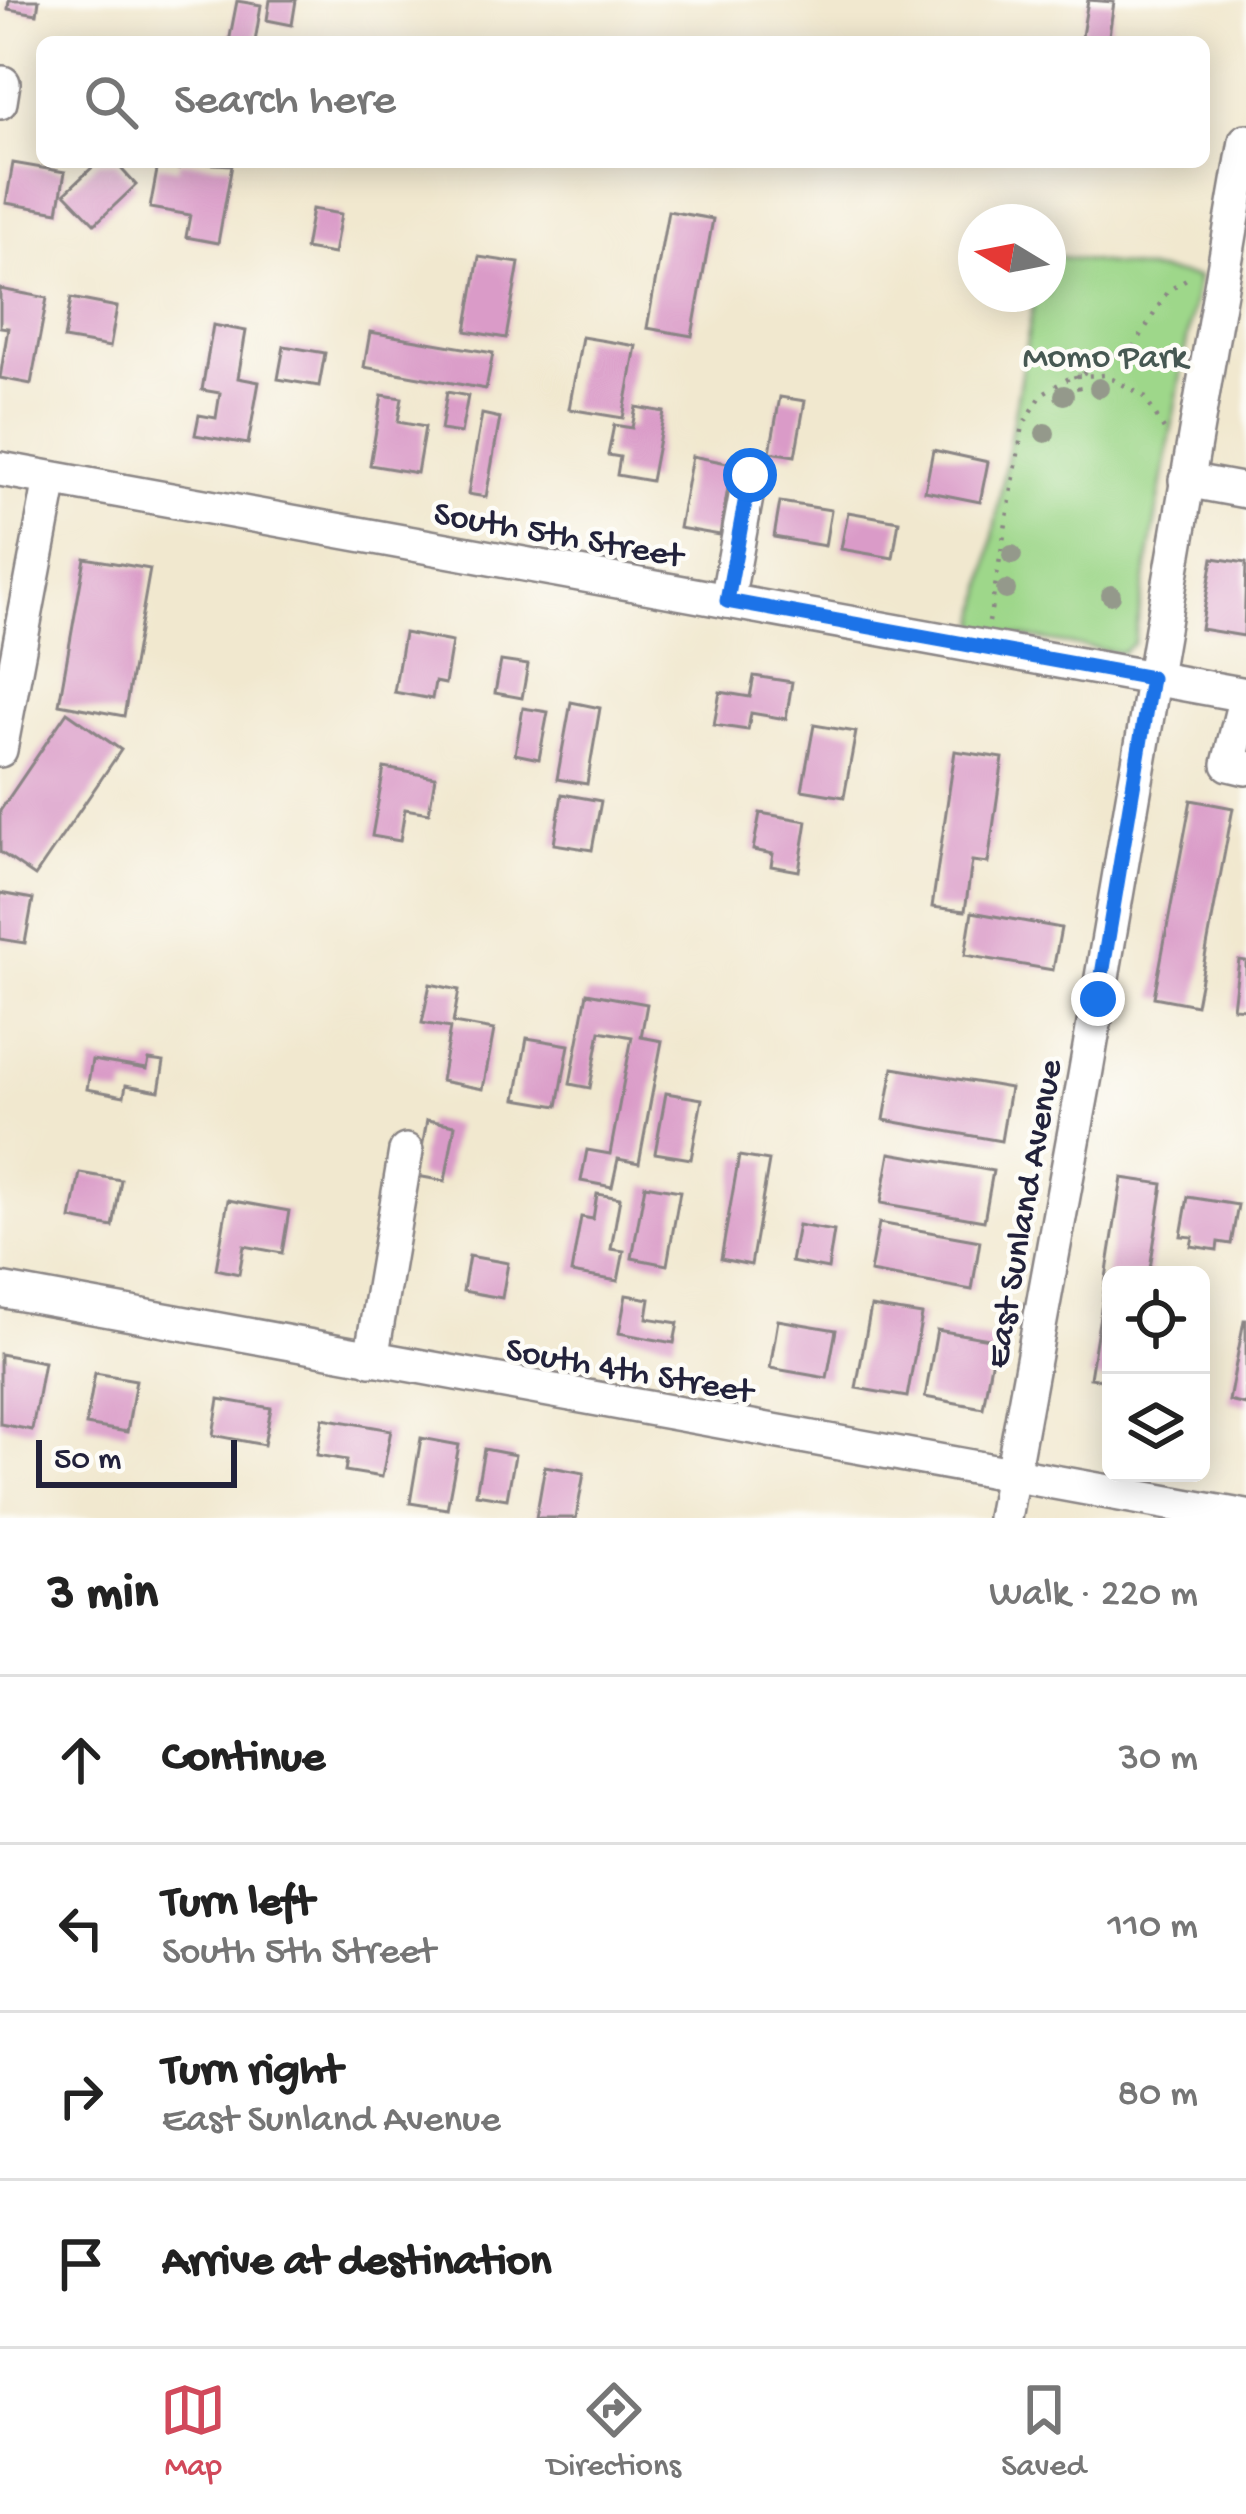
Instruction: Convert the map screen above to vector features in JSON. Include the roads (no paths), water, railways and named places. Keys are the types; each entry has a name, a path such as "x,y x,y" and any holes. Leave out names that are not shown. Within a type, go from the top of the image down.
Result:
{"street":[{"name":"East Sunland Avenue","path":"1004,1518 1246,141"},
{"name":"South 5th Street","path":"0,469 1246,696"},
{"path":"727,601 750,475"},
{"path":"0,750 51,478"},
{"path":"1186,480 1246,491"},
{"path":"1246,696 1229,764 1246,767"},
{"path":"371,1359 406,1151"},
{"name":"South 4th Street","path":"0,1290 1246,1517"}],"park label":[{"name":"Momo Park","path":"1105,353"}]}
